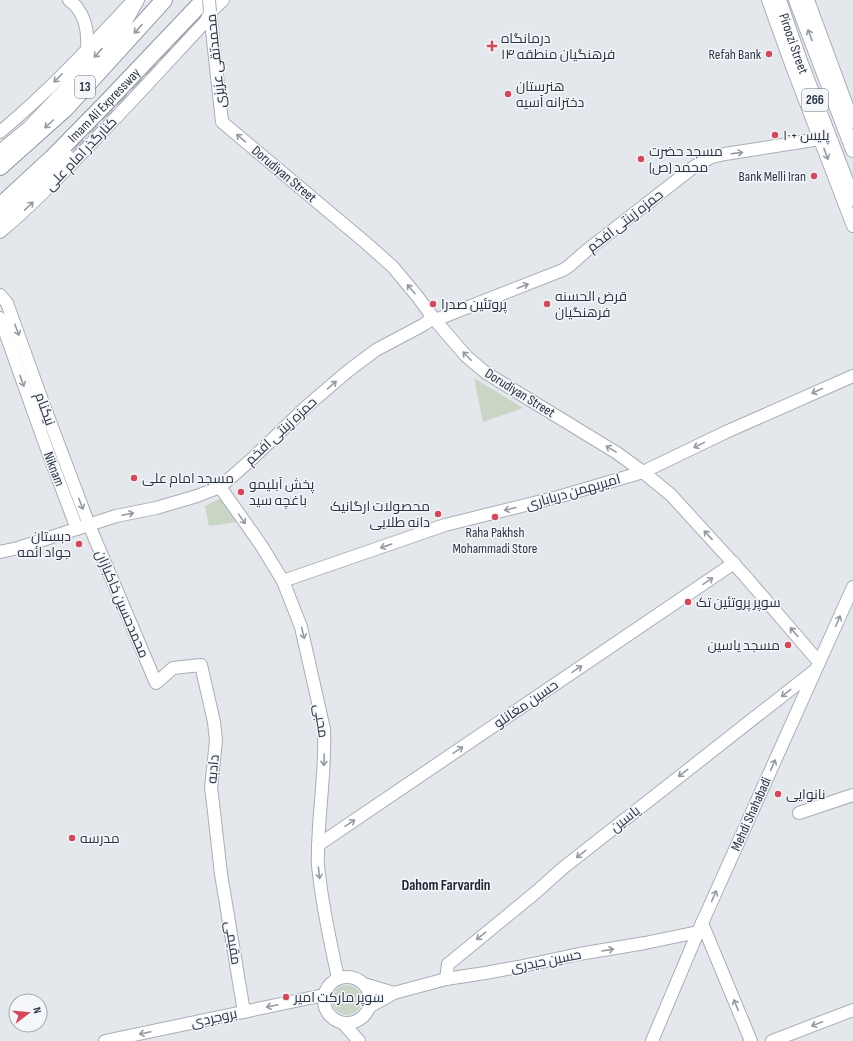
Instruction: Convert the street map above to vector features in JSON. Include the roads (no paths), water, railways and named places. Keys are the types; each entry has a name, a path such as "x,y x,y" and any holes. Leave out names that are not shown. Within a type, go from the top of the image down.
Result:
{"highway":[{"name":"Imam Ali Expressway","path":"0,167 66,108 164,0"},
{"name":"Imam Ali Expressway","path":"0,206 52,158 208,4"}],"main road":[{"name":"Piroozi Street","path":"779,0 800,61 853,199"},
{"name":"Piroozi Street","path":"796,0 822,53 851,130 853,150"}],"street":[{"path":"68,0 78,8 84,19 88,36 87,49"},
{"path":"0,132 22,114 134,0"},
{"path":"0,151 28,128 123,27 138,0"},
{"name":"کنارگذر امام علی","path":"0,232 51,186 206,21 208,4 223,0"},
{"path":"768,0 790,64 853,226"},
{"name":"Piroozi Street","path":"808,0 822,53"},
{"path":"0,218 35,188 81,144 201,16 208,4"},
{"name":"محمدتقی عزیزی","path":"208,4 222,122"},
{"name":"Dorudiyan Street","path":"222,122 383,258 410,288 432,317 466,356 486,373 617,453 671,495 734,564 818,666"},
{"name":"حمزه زینتی افخم","path":"0,552 18,548 116,516 156,508 197,496 220,487 253,458 307,406 348,371 376,350 423,325 432,317 536,281 569,266 695,166 712,157 820,139"},
{"name":"نیکنام","path":"0,296 7,302 89,525"},
{"name":"Niknam","path":"0,318 77,529"},
{"name":"امیربهمن دریاباری","path":"283,581 445,525 558,497 643,472 727,432 853,376"},
{"name":"محبی","path":"220,487 261,545 283,581 301,627 324,729 324,764 320,806 318,856 322,899 338,978"},
{"name":"محمدحسین خاکبازان","path":"89,525 156,683 173,668"},
{"name":"حسین مغانلو","path":"318,845 734,564"},
{"name":"Mehdi Shahabadi","path":"652,1041 700,927 853,587"},
{"name":"دادبه","path":"173,668 201,665 214,722 216,741 211,788 221,874"},
{"name":"یاسین","path":"446,979 448,964 568,864 818,666"},
{"path":"799,813 853,794"},
{"name":"مقیمی","path":"221,874 244,1012"},
{"path":"700,927 751,1041"},
{"name":"حسین حیدری","path":"369,1007 394,993 446,979 498,971 579,954 645,943 700,927"},
{"path":"345,976 352,977 364,984 369,991 370,999 366,1014 361,1019 356,1022 343,1023 333,1019 328,1014 323,1002 324,995 331,982 345,976"},
{"path":"364,984 394,993"},
{"name":"بروجردی","path":"105,1041 324,995"},
{"path":"772,1041 853,1010"},
{"path":"358,1041 361,1019"},
{"path":"343,1023 358,1041"}],"tunnel":[{"path":"59,165 211,4"}],"place":[{"name":"درمانگاه فرهنگیان منطقه ۱۴","path":"492,46"},
{"name":"Refah Bank","path":"769,54"},
{"name":"هنرستان دخترانه آسیه","path":"508,94"},
{"name":"پلیس +۱۰","path":"775,135"},
{"name":"مسجد حضرت محمد (ص)","path":"641,159"},
{"name":"Bank Melli Iran","path":"814,176"},
{"name":"پروتئین صدرا","path":"433,304"},
{"name":"قرض الحسنه فرهنگیان","path":"547,304"},
{"name":"مسجد امام علی","path":"134,478"},
{"name":"پخش آبلیمو باغچه سید","path":"241,492"},
{"name":"محصولات ارگانیک دانه طلایی","path":"438,514"},
{"name":"Raha Pakhsh Mohammadi Store","path":"495,517"},
{"name":"دبستان جواد ائمه","path":"79,544"},
{"name":"سوپر پروتئین تک","path":"688,602"},
{"name":"مسجد یاسین","path":"788,645"},
{"name":"نانوایی","path":"778,794"},
{"name":"مدرسه","path":"72,838"},
{"name":"سوپر مارکت امیر","path":"286,997"}],"district":[{"name":"Dahom Farvardin","path":"446,885"}]}
